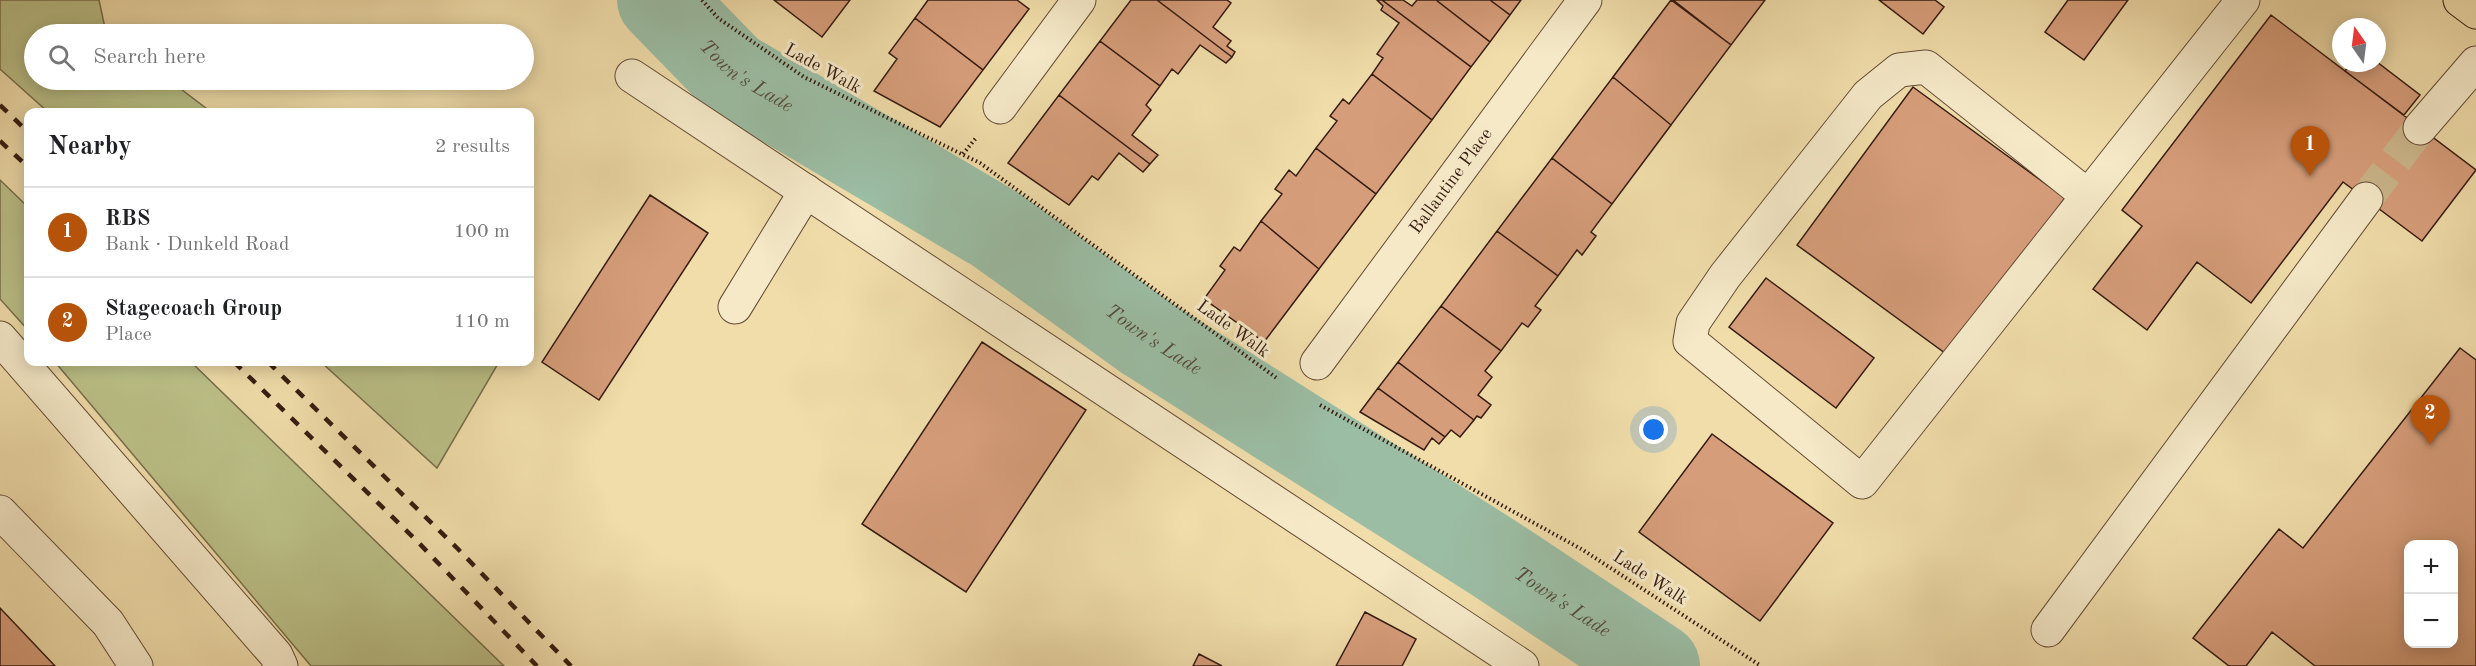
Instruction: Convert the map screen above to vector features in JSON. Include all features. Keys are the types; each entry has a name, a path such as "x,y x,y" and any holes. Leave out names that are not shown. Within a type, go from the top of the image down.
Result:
{"main road":[{"path":"2460,0 2476,12"}],"street":[{"path":"1000,107 1079,0"},
{"name":"Ballantine Place","path":"1317,363 1585,0"},
{"path":"2088,196 1926,67 1899,70 1868,95 1725,276 1694,323 1690,341 1862,482 2243,0"},
{"path":"2420,128 2476,63"},
{"path":"632,76 1522,666"},
{"path":"735,307 806,191"},
{"path":"2048,630 2366,199"},
{"path":"0,338 24,366"},
{"path":"24,366 276,655 281,666"},
{"path":"0,512 108,623 136,666"}],"path":[{"name":"Lade Walk","path":"702,0 718,18 804,77 980,163 1279,379"},
{"name":"Lade Walk","path":"1319,405 1583,550 1761,666"}],"green space":[{"path":"0,0 99,0 104,24 24,24 24,90 182,90 206,108 44,108 0,69"},
{"path":"0,180 24,203 24,326 0,299"},
{"path":"58,366 195,366 504,666 311,666"},
{"path":"325,366 497,366 437,468"}],"building":[{"path":"774,0 850,0 822,37"},
{"path":"928,0 1017,0 1029,9 983,70 915,18"},
{"path":"1131,0 1157,0 1232,57 1226,63 1200,45 1178,74 1172,69 1160,86 1100,41"},
{"path":"1157,0 1227,0 1231,3 1213,27 1231,41 1227,46 1235,52 1232,57"},
{"path":"1377,0 1382,0 1471,67 1432,120 1372,74 1383,58 1377,54 1399,23 1381,10 1383,6"},
{"path":"1382,0 1403,0 1412,6 1417,0 1436,0 1490,42 1471,67"},
{"path":"1436,0 1490,0 1510,15 1490,42"},
{"path":"1490,0 1521,0 1510,15"},
{"path":"1671,0 1731,45 1671,125 1613,77"},
{"path":"1673,0 1765,0 1731,45"},
{"path":"1879,0 1935,0 1944,7 1923,34"},
{"path":"2068,0 2128,0 2084,60 2045,32"},
{"path":"2271,15 2332,61 2332,72 2346,72 2476,170 2422,241 2343,182 2251,303 2197,262 2147,330 2093,289 2142,226 2122,210"},
{"path":"915,18 983,70 940,127 874,91 897,59 889,53"},
{"path":"1100,41 1160,86 1146,105 1151,110 1132,135 1158,155 1150,164 1059,95"},
{"path":"2386,69 2420,95 2404,115 2346,72 2386,72"},
{"path":"1372,74 1432,120 1376,194 1316,148 1337,121 1330,116 1343,99 1349,104"},
{"path":"1613,77 1671,125 1612,204 1552,158"},
{"path":"1913,87 2065,198 1949,356 1797,245"},
{"path":"1059,95 1150,164 1143,172 1119,153 1098,180 1092,176 1069,205 1008,163"},
{"path":"1316,148 1376,194 1319,269 1261,221 1282,194 1275,189 1289,170 1296,176"},
{"path":"1552,158 1612,204 1591,232 1596,236 1582,255 1577,250 1558,276 1497,231"},
{"path":"650,195 708,233 599,400 542,362"},
{"path":"1261,221 1319,269 1264,342 1204,299 1225,270 1220,266 1234,247 1240,251"},
{"path":"1497,231 1558,276 1535,306 1541,310 1528,327 1522,323 1501,351 1441,306"},
{"path":"1766,278 1874,358 1836,408 1729,327"},
{"path":"1441,306 1501,351 1485,371 1492,377 1478,395 1491,405 1481,418 1477,416 1474,420 1398,362"},
{"path":"982,342 1086,410 966,592 862,524"},
{"path":"2460,348 2476,360 2476,666 2315,666 2272,632 2246,666 2229,666 2193,638 2279,529 2303,548"},
{"path":"1398,362 1474,420 1460,437 1451,430 1445,437 1378,388"},
{"path":"1378,388 1445,437 1439,444 1432,438 1424,450 1360,412"},
{"path":"1712,434 1833,523 1760,621 1639,532"},
{"path":"0,608 55,666 0,666"},
{"path":"1365,612 1416,639 1402,666 1336,666"},
{"path":"1199,654 1222,666 1193,666"}],"waterway":[{"name":"Town's Lade","path":"660,0 731,73 997,230 1147,338 1494,558 1657,666"}],"tunnel":[{"path":"2366,199 2420,128"}],"railway":[{"path":"0,105 24,128"},
{"path":"0,141 24,163"},
{"path":"238,366 416,540 537,666"},
{"path":"272,366 458,549 571,666"}],"place":[{"name":"RBS","path":"2310,176"},
{"name":"Stagecoach Group","path":"2430,445"}]}
